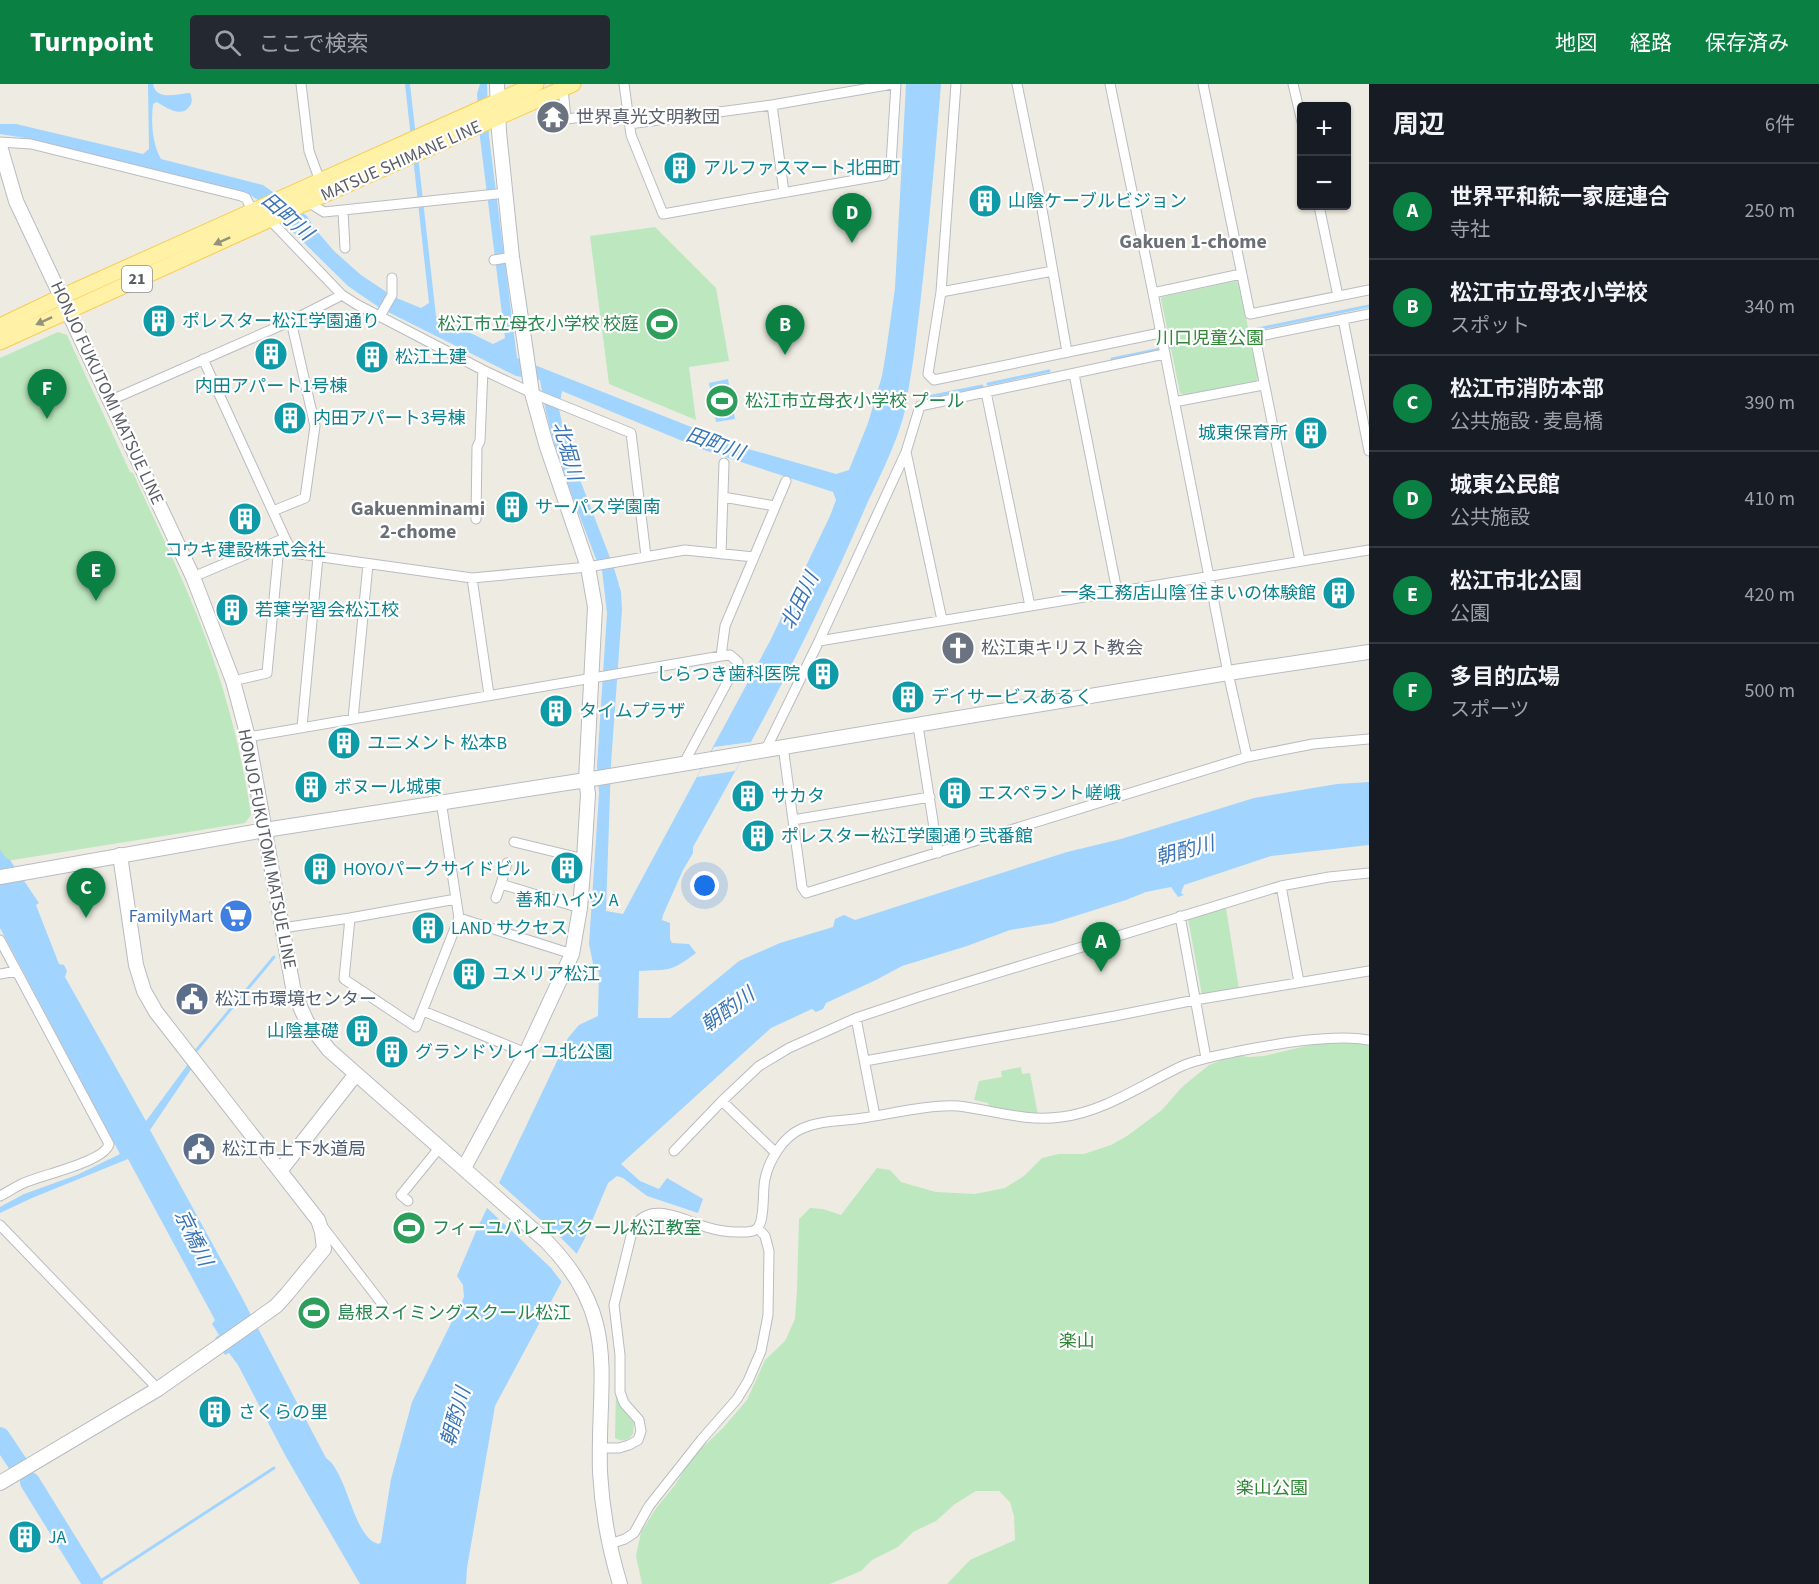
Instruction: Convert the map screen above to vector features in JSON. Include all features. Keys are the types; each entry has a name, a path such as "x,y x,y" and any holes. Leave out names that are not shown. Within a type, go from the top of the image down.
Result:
{"main road":[{"name":"MATSUE SHIMANE LINE","path":"0,326 64,303 265,214 477,127 491,111 536,84"},
{"name":"MATSUE SHIMANE LINE","path":"297,202 320,181 491,111 568,86"},
{"name":"MATSUE SHIMANE LINE","path":"0,342 64,303"}],"street":[{"path":"301,84 309,151 320,181"},
{"path":"464,1168 526,1053 572,954 580,908 591,779 596,676 593,566 546,444 527,361 509,258 491,111 497,84"},
{"path":"624,84 627,112 629,124 631,135 663,214 884,175 891,165 894,84 772,105 629,124"},
{"path":"956,84 941,292 928,374 934,380 1160,333"},
{"path":"1017,84 1067,352"},
{"path":"1110,84 1246,756"},
{"path":"1203,84 1250,314 1369,290"},
{"path":"1293,84 1297,102"},
{"path":"568,86 566,119 627,112"},
{"path":"772,105 784,192"},
{"path":"0,144 31,144 246,198 265,214 342,295 381,313 483,370 632,433 646,556"},
{"name":"HONJO FUKUTOMI MATSUE LINE","path":"0,144 16,201 193,577 233,681 248,736 294,993 307,1022 329,1050 546,1241 578,1279 591,1306 600,1338 601,1491 609,1544 620,1584"},
{"path":"297,202 324,212 502,194"},
{"path":"1320,210 1338,296"},
{"path":"342,211 345,248"},
{"path":"494,260 509,258"},
{"path":"941,292 1053,271"},
{"path":"1153,293 1241,274"},
{"path":"381,313 392,295 392,278"},
{"path":"110,401 291,321 342,295"},
{"path":"1300,561 1255,337 1369,314"},
{"path":"1342,319 1369,451"},
{"path":"273,511 305,498 315,426 291,321"},
{"path":"760,750 819,641 906,452 920,406 1074,374 1164,350"},
{"path":"203,359 293,553 472,578 593,566 685,550 754,557"},
{"path":"476,519 477,447 480,441 483,370"},
{"path":"1074,374 1117,591"},
{"path":"1174,402 1263,385"},
{"path":"986,392 1030,606"},
{"path":"906,452 942,620"},
{"path":"721,554 724,463"},
{"path":"721,656 725,626 786,481"},
{"path":"723,496 775,506"},
{"path":"193,577 285,538"},
{"path":"233,681 267,673 278,557 285,538"},
{"path":"819,641 1369,550"},
{"path":"302,727 318,557"},
{"path":"353,719 368,564"},
{"path":"472,578 489,695"},
{"path":"0,876 441,801 591,779 1228,673 1369,652"},
{"path":"248,736 730,655 738,662 688,762"},
{"path":"918,726 938,853"},
{"path":"783,746 802,887 806,893 1246,756 1313,744 1369,739"},
{"path":"793,820 930,796"},
{"path":"350,918 344,979 416,1027 459,918 441,801"},
{"path":"514,842 584,859"},
{"path":"120,855 136,965 144,992 156,1012 383,1305"},
{"path":"496,898 507,863"},
{"path":"674,1151 759,1066 789,1048 856,1018 1281,886 1369,873"},
{"path":"501,884 580,908"},
{"path":"1281,886 1299,982"},
{"path":"282,928 456,899"},
{"path":"1180,916 1206,1058"},
{"path":"459,918 572,954"},
{"path":"0,940 108,1141 109,1147 106,1151 76,1166 29,1181 0,1196"},
{"path":"0,974 16,971"},
{"path":"865,1061 1195,1000 1369,971"},
{"path":"423,1011 526,1053"},
{"path":"856,1018 875,1116"},
{"path":"600,1448 619,1448 629,1445 638,1440 641,1431 639,1420 624,1403 620,1392 620,1354 614,1305 636,1223 644,1216 658,1212 729,1232 747,1232 758,1228 766,1174 776,1153 789,1137 802,1128 818,1123 946,1106 1026,1117 1070,1116 1090,1110 1184,1065 1206,1058 1269,1046 1322,1040 1353,1038 1369,1040"},
{"path":"280,1171 356,1074"},
{"path":"722,1101 776,1153"},
{"path":"408,1201 401,1195 440,1147"},
{"path":"0,1483 158,1389 276,1306 303,1277 324,1249 318,1220"},
{"path":"0,1225 158,1389"},
{"path":"609,1544 625,1539 634,1533 649,1506 737,1399 748,1382 761,1351 768,1315 769,1251 765,1236 758,1228"}],"green space":[{"name":"松江市立母衣小学校 校庭","path":"655,227 716,288 729,361 689,367 696,420 609,384 590,236"},
{"name":"川口児童公園","path":"1235,281 1239,282 1258,378 1256,381 1184,395 1180,393 1161,299"},
{"path":"58,332 67,335 174,561 197,615 230,714 251,815 245,823 0,862 0,358"},
{"path":"1226,908 1239,989 1202,995 1188,919"},
{"name":"楽山","path":"1330,1042 1369,1042 1369,1584 947,1584 970,1560 1015,1540 1014,1516 1010,1502 999,1491 976,1491 955,1504 936,1521 913,1532 898,1547 872,1560 861,1571 830,1584 642,1584 636,1556 641,1532 693,1456 722,1429 747,1400 765,1360 785,1341 795,1319 799,1219 810,1208 823,1209 841,1215 877,1168 890,1170 901,1182 936,1192 975,1194 1005,1188 1024,1176 1042,1158 1059,1154 1084,1154 1111,1145 1127,1136 1162,1110 1182,1087 1209,1065 1235,1055 1264,1056"},
{"path":"1021,1067 1022,1074 1030,1073 1038,1115 990,1109 988,1103 974,1100 979,1081 1002,1077 1001,1071"},
{"path":"616,1387 620,1406 634,1423 633,1434 625,1440 615,1438"}],"water":[{"path":"148,84 153,84 158,93 162,95 190,93 191,103 182,112 177,112 157,102 153,104 153,132 161,159 263,185 307,216 334,251 361,275 394,297 421,308 429,303 405,84 410,84 436,316 493,344 505,338 480,138 477,94 480,84 487,84 489,136 517,358 724,442 836,474 849,470 868,423 882,376 895,288 906,84 941,84 930,216 914,354 907,400 896,440 806,636 693,847 693,853 663,915 662,920 670,923 672,943 689,944 696,953 669,969 639,971 638,1018 670,1018 739,961 780,943 833,927 835,919 844,915 855,920 1067,852 1121,839 1254,798 1337,784 1369,782 1369,845 1271,856 1184,885 1181,893 1184,895 1178,897 1171,887 1146,892 1053,923 1010,930 902,966 826,1003 823,1009 816,1012 812,1009 771,1028 621,1164 640,1181 659,1189 667,1178 703,1199 698,1213 647,1196 617,1176 608,1183 584,1240 495,1406 466,1584 360,1584 285,1455 238,1365 229,1353 225,1355 215,1338 219,1335 212,1324 215,1320 128,1159 0,1213 0,1207 24,1194 77,1175 120,1154 0,928 0,850 10,860 39,903 36,905 59,964 64,965 67,971 65,977 146,1121 188,1064 192,1068 150,1130 326,1458 340,1477 363,1530 370,1539 379,1544 391,1479 412,1402 464,1297 463,1285 457,1276 568,1038 579,1025 598,1016 599,972 594,968 589,944 607,613 602,570 563,471 549,426 540,380 516,376 380,308 348,286 286,225 274,210 247,193 31,139 0,134 0,124 16,124 143,154 149,149","holes":["562,391 704,450 833,492 836,500 770,641 623,914 606,911 611,764 622,610 621,592 563,428 559,409"]},
{"name":"松江市立母衣小学校 プール","path":"728,379 735,419 716,422 709,383"}],"pier":[{"path":"751,742 735,771 697,777 714,747"},
{"path":"497,1181 579,1256 564,1285 551,1268 485,1206"}],"waterway":[{"path":"1112,359 1369,306"},
{"path":"988,384 1049,371"},
{"path":"928,397 982,386"},
{"path":"195,1052 274,957"},
{"path":"0,1437 18,1464"},
{"path":"96,1584 274,1468"},
{"path":"30,1482 93,1584"}],"place":[{"name":"世界真光文明教団","path":"553,117"},
{"name":"アルファスマート北田町","path":"680,168"},
{"name":"山陰ケーブルビジョン","path":"985,201"},
{"name":"城東公民館","path":"852,243"},
{"name":"ポレスター松江学園通り","path":"159,321"},
{"name":"松江市立母衣小学校 校庭","path":"662,324"},
{"name":"内田アパート1号棟","path":"271,354"},
{"name":"松江市立母衣小学校","path":"785,355"},
{"name":"松江土建","path":"372,357"},
{"name":"松江市立母衣小学校 プール","path":"722,401"},
{"name":"内田アパート3号棟","path":"290,418"},
{"name":"多目的広場","path":"47,419"},
{"name":"城東保育所","path":"1311,433"},
{"name":"サーパス学園南","path":"512,507"},
{"name":"コウキ建設株式会社","path":"245,519"},
{"name":"一条工務店山陰 住まいの体験館","path":"1339,593"},
{"name":"松江市北公園","path":"96,601"},
{"name":"若葉学習会松江校","path":"232,610"},
{"name":"松江東キリスト教会","path":"958,648"},
{"name":"しらつき歯科医院","path":"823,674"},
{"name":"デイサービスあるく","path":"908,697"},
{"name":"タイムプラザ","path":"556,711"},
{"name":"ユニメント 松本B","path":"344,743"},
{"name":"ボヌール城東","path":"311,787"},
{"name":"エスペラント嵯峨","path":"955,793"},
{"name":"サカタ","path":"748,796"},
{"name":"ポレスター松江学園通り弐番館","path":"758,836"},
{"name":"善和ハイツ A","path":"567,868"},
{"name":"HOYOパークサイドビル","path":"320,869"},
{"name":"FamilyMart","path":"236,916"},
{"name":"松江市消防本部","path":"86,918"},
{"name":"LAND サクセス","path":"428,928"},
{"name":"世界平和統一家庭連合","path":"1101,972"},
{"name":"ユメリア松江","path":"469,974"},
{"name":"松江市環境センター","path":"192,999"},
{"name":"山陰基礎","path":"362,1031"},
{"name":"グランドソレイユ北公園","path":"392,1052"},
{"name":"松江市上下水道局","path":"199,1149"},
{"name":"フィーユバレエスクール松江教室","path":"409,1228"},
{"name":"島根スイミングスクール松江","path":"314,1313"},
{"name":"さくらの里","path":"215,1412"},
{"name":"JA","path":"25,1537"}],"district":[{"name":"Gakuen 1-chome","path":"1193,242"},
{"name":"Gakuenminami 2-chome","path":"418,520"}],"water label":[{"name":"田町川","path":"287,217"},
{"name":"田町川","path":"715,444"},
{"name":"北堀川","path":"567,451"},
{"name":"北田川","path":"800,601"},
{"name":"朝酌川","path":"1185,851"},
{"name":"朝酌川","path":"728,1010"},
{"name":"京橋川","path":"193,1238"},
{"name":"朝酌川","path":"456,1417"}],"park label":[{"name":"楽山公園","path":"1272,1488"}]}
